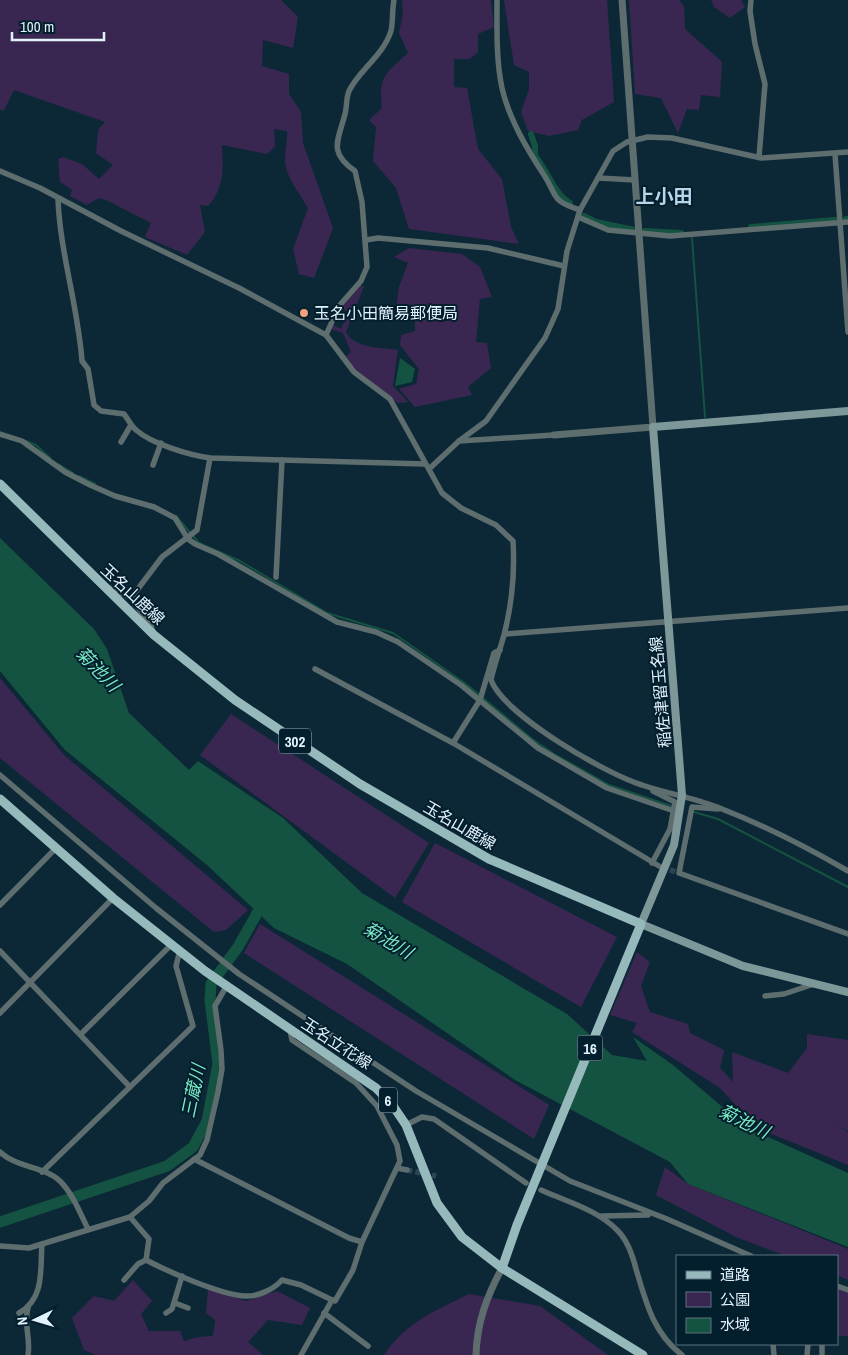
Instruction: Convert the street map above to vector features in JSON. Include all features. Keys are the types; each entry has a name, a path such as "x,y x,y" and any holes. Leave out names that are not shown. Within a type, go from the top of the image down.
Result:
{"main road":[{"path":"653,427 848,411"},
{"name":"稲佐津留玉名線","path":"641,924 674,845 682,794 653,427"},
{"name":"玉名山鹿線","path":"0,484 154,635 235,700 360,784 489,859 641,924"},
{"name":"玉名立花線","path":"0,799 113,898 226,987 376,1088 391,1103 406,1125 437,1202 462,1237 502,1268 643,1355"},
{"name":"16","path":"502,1268 641,924"},
{"name":"302","path":"641,924 743,966 848,992"}],"street":[{"path":"326,336 339,306 361,281 367,267 362,202 355,171 342,162 336,147 349,92 377,56 391,29 394,0"},
{"path":"497,0 502,89 518,131 549,183 554,196 560,203 580,210"},
{"path":"459,441 653,427 622,0"},
{"path":"751,0 750,11 754,36 765,84 759,158"},
{"path":"58,199 82,361 88,369 94,405 101,411 124,414 135,430 161,443 195,456 427,467 486,421 545,338 558,309 564,266 580,210 613,151 632,140 648,137 672,138 759,158 848,152"},
{"path":"835,154 848,332"},
{"path":"0,172 40,188 58,199 239,288 326,336 354,372 390,400 442,493 453,502 496,525 513,540 513,583 505,634 491,680 501,696 530,721 581,755 675,802 670,829 655,864 453,743 315,669"},
{"path":"598,178 635,180"},
{"path":"578,217 608,230 670,236 848,222"},
{"path":"366,240 378,238 488,248 564,266"},
{"path":"121,442 131,425"},
{"path":"0,434 22,441 64,472 90,485 115,496 154,507 175,518 188,539 337,622 376,632 398,642 480,700 538,748 607,788 674,811"},
{"path":"153,465 161,443"},
{"path":"131,598 162,557 194,534 201,518 210,458"},
{"path":"276,577 282,460"},
{"path":"103,586 131,598 151,625 154,635"},
{"path":"505,634 848,608"},
{"path":"453,743 480,700 494,653 500,650"},
{"path":"0,775 156,908 231,968 292,1011 416,1091 543,1163 570,1181 749,1255"},
{"path":"641,785 682,794 722,809 848,871"},
{"path":"722,809 692,807 679,873 848,934"},
{"path":"0,905 56,848"},
{"path":"0,1013 29,981 113,898"},
{"path":"81,1034 172,944"},
{"path":"42,1172 194,1026 176,966 180,950"},
{"path":"0,951 130,1087"},
{"path":"765,996 784,994 814,984"},
{"path":"0,1246 23,1249 130,1217 149,1201 163,1183 200,1154 207,1140 222,1069 215,1006 226,987"},
{"path":"146,1260 182,1276 244,1296 259,1294 282,1280 302,1285 335,1301 344,1290 362,1242 400,1161 397,1145 377,1106 356,1083 292,1040 290,1031"},
{"path":"406,1125 422,1118 434,1119 526,1183"},
{"path":"0,1152 7,1159 59,1180 76,1205 88,1229"},
{"path":"194,1159 349,1238 362,1242"},
{"path":"397,1168 407,1170"},
{"path":"541,1190 602,1216 620,1233 628,1247 650,1316 668,1342 682,1355"},
{"path":"602,1216 652,1215"},
{"path":"130,1217 149,1239 146,1260"},
{"path":"28,1355 31,1341 26,1315 39,1287 42,1244"},
{"path":"124,1280 138,1264 146,1260"},
{"path":"476,1355 480,1317 489,1292 502,1268"},
{"path":"166,1313 172,1309 175,1303 182,1276"},
{"path":"300,1355 332,1300"},
{"path":"175,1303 188,1308"},
{"path":"19,1313 28,1308"},
{"path":"324,1313 368,1346"}],"green space":[{"path":"0,0 281,0 298,17 293,48 263,40 262,66 289,74 289,94 301,112 303,143 333,228 314,278 299,274 293,249 308,208 287,172 285,158 287,131 274,129 275,147 267,154 222,145 222,177 218,192 208,206 200,205 205,232 187,255 145,237 151,223 106,200 99,198 87,205 70,196 72,190 60,182 58,159 63,157 82,164 99,179 113,165 96,153 98,130 105,122 14,90 4,110 0,110"},
{"path":"402,0 491,0 494,27 478,34 478,52 470,59 454,59 454,87 467,88 478,149 502,179 511,227 519,244 409,229 396,188 373,161 376,127 369,120 382,108 381,89 385,76 408,53 399,33 403,13"},
{"path":"504,0 607,0 614,102 582,120 578,130 549,136 528,131 521,112 529,89 529,72 514,65"},
{"path":"629,0 679,0 684,6 685,29 722,62 720,97 701,95 699,110 687,109 678,133 661,98 635,94"},
{"path":"711,0 741,0 745,7 730,18 714,7"},
{"path":"409,248 462,254 480,267 492,297 480,299 476,342 487,343 491,368 468,387 472,395 415,407 399,389 416,384 419,369 400,345 401,335 415,331 415,320 402,314 396,308 399,287 408,263 394,257"},
{"path":"360,286 364,286 346,332 355,342 398,350 393,386 408,402 398,403 394,401 354,369 345,357 351,352 343,333 331,329 333,325 341,329 349,312 341,308"},
{"path":"0,678 64,755 248,910 226,930 214,932 0,758"},
{"path":"231,714 429,843 395,898 200,755"},
{"path":"435,843 617,937 581,1007 402,902"},
{"path":"260,924 549,1105 534,1139 244,953"},
{"path":"637,952 650,962 641,986 650,1012 688,1024 690,1033 724,1050 720,1068 733,1082 732,1052 788,1073 807,1048 807,1034 848,1040 848,1131 834,1124 848,1132 848,1165 757,1128 720,1088 632,1032 637,1023 610,1015"},
{"path":"665,1167 688,1184 848,1249 848,1280 838,1275 838,1255 783,1255 736,1237 656,1195"},
{"path":"133,1280 152,1301 141,1314 149,1331 180,1331 184,1341 198,1337 213,1336 215,1320 206,1313 208,1289 246,1301 277,1291 310,1308 302,1325 268,1320 248,1342 263,1355 96,1355 84,1350 72,1318 94,1296 114,1301"},
{"path":"838,1289 848,1293 848,1336 838,1336"},
{"path":"469,1294 540,1306 608,1355 384,1355 402,1334 422,1318"}],"water":[{"path":"400,358 415,369 412,382 395,386"},
{"name":"菊池川","path":"0,538 94,629 107,649 129,713 189,770 198,761 283,818 362,893 567,1014 612,1055 647,1061 633,1037 673,1065 746,1127 848,1173 848,1247 688,1184 670,1162 515,1080 347,964 274,928 207,865 65,750 0,671"}],"waterway":[{"path":"531,134 535,146 535,156 555,188 570,203"},
{"path":"584,216 596,222 634,230"},
{"path":"751,227 835,220"},
{"path":"645,231 681,233"},
{"path":"692,238 705,417"},
{"path":"26,441 36,445 50,458"},
{"path":"58,464 73,473"},
{"path":"79,476 95,484"},
{"path":"176,516 199,543 240,561 327,613 393,633 466,684 532,739 554,754 609,785 671,806"},
{"path":"694,812 718,819 848,887"},
{"name":"三蔵川","path":"0,1222 167,1166 193,1147 207,1121 218,1064 210,1000 211,984 238,947 264,901"}],"tunnel":[{"path":"662,867 679,873"},
{"path":"407,1170 436,1176"}],"place":[{"name":"玉名小田簡易郵便局","path":"304,313"}],"district":[{"name":"上小田","path":"664,196"}]}
